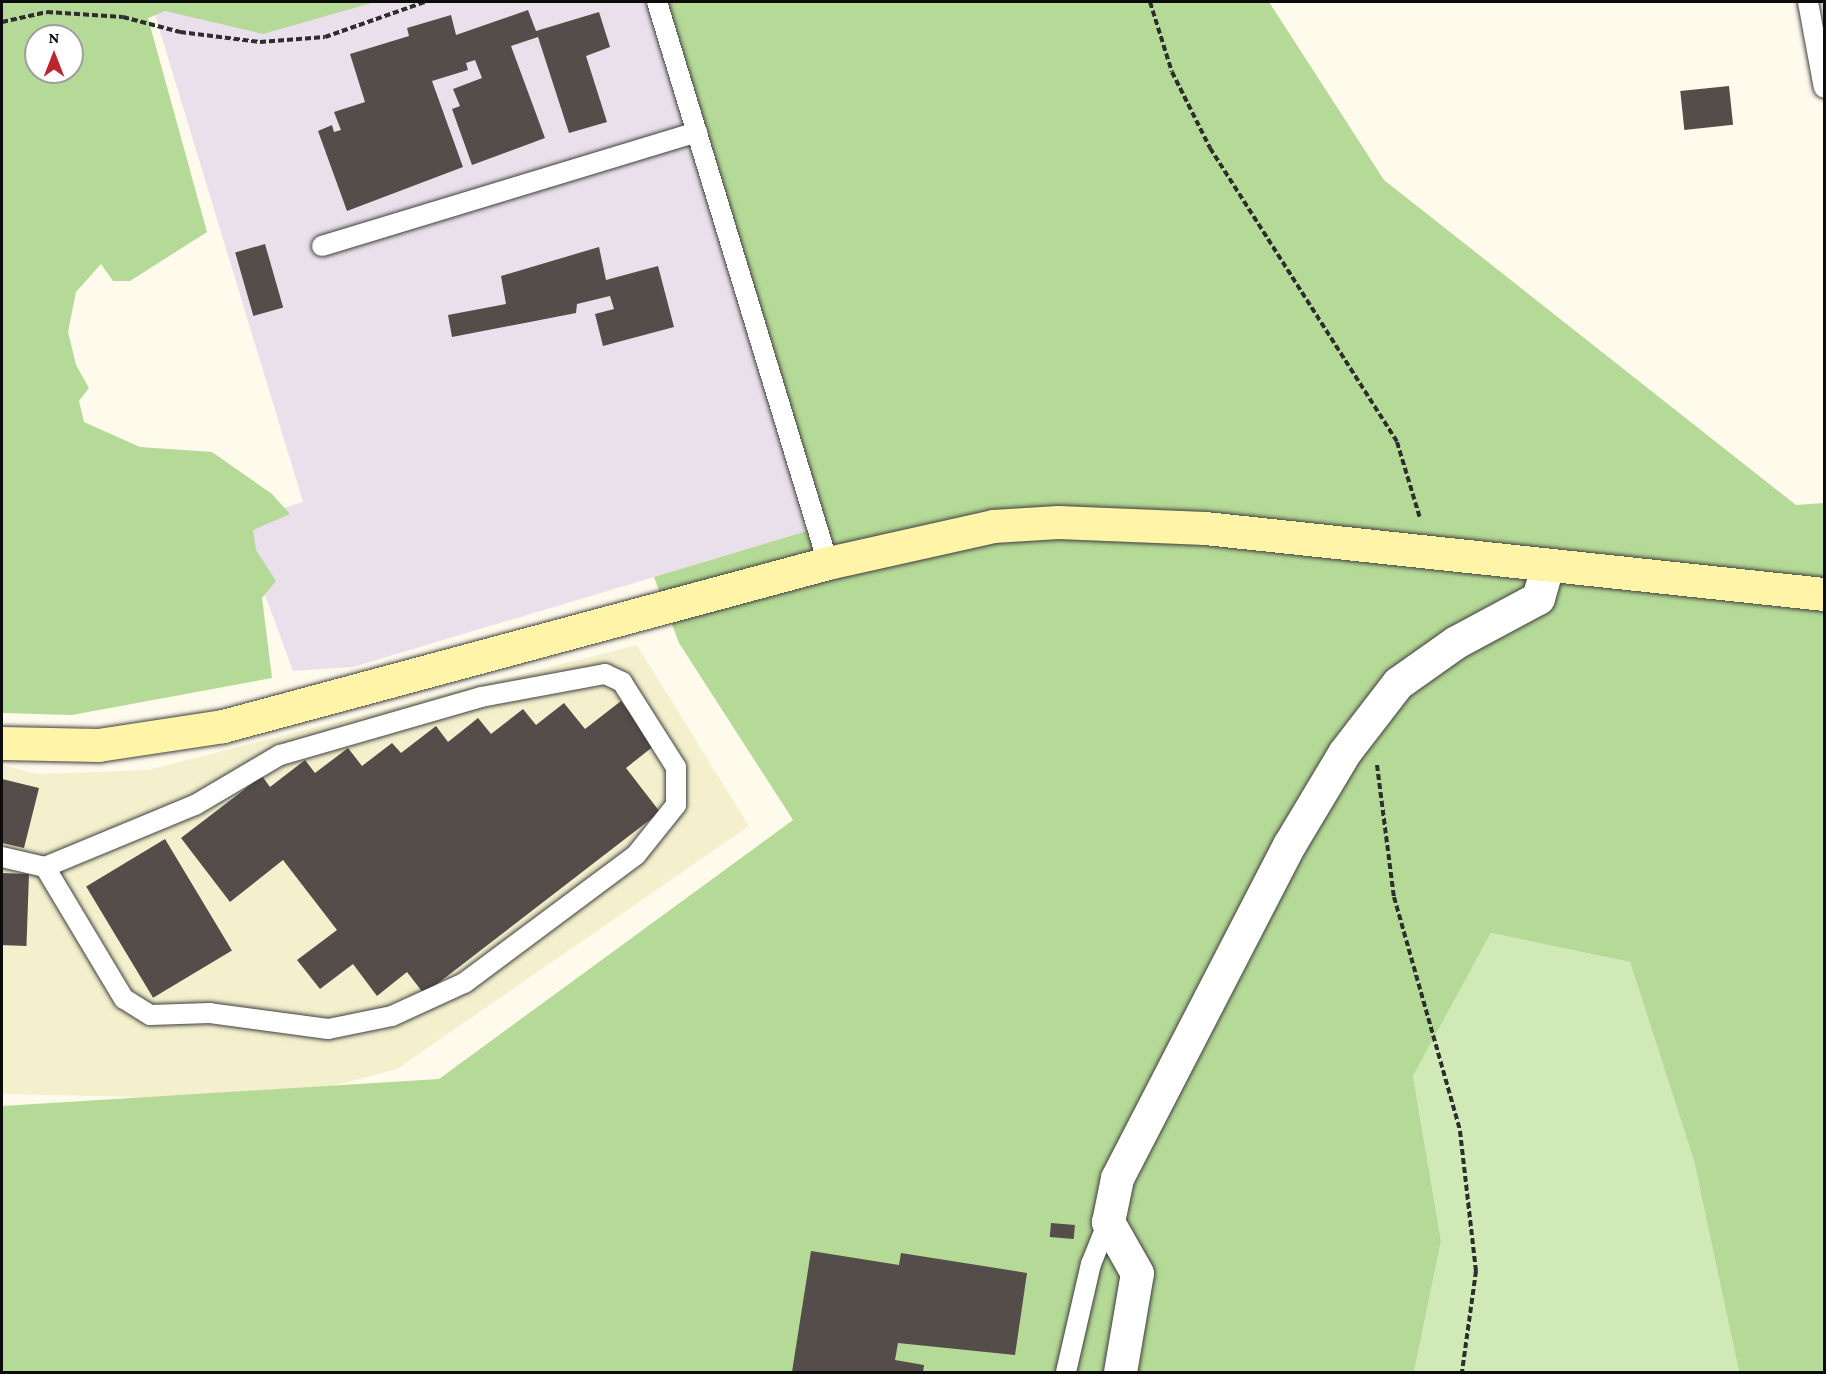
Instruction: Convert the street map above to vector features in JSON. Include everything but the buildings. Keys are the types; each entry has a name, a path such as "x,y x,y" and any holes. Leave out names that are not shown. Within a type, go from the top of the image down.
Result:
{"street":[{"path":"2,743 98,745 223,726 828,563 993,526 1058,522 1205,528 1547,567 1824,594"},
{"path":"1120,1372 1137,1273 1108,1222 1117,1178 1288,845 1371,718 1408,676 1456,642 1539,598 1547,567"}],"lane":[{"path":"657,2 828,563"},
{"path":"1808,2 1824,88"},
{"path":"322,246 697,132"},
{"path":"2,857 45,867 195,805 280,755 482,697 605,674 622,682 675,767 675,805 636,855 464,983 392,1016 328,1029 210,1013 150,1015 124,999 45,867"},
{"path":"1066,1372 1091,1264 1108,1222"}],"path":[{"path":"2,22 47,12 123,17 180,32 260,42 326,37 425,2"},
{"path":"1150,2 1172,72 1210,148 1397,442 1420,511 1422,553"},
{"path":"1371,718 1394,897 1460,1131 1476,1271 1462,1372"}],"shaded area":[{"path":"151,2 657,2 818,528 353,667 293,671 238,522 303,502"},
{"path":"637,645 749,826 397,1069 279,1100 2,1094 2,765 38,774 148,770"}],"green space":[{"path":"2,2 375,2 263,34 165,11 148,18 207,232 130,281 113,281 101,264 76,292 68,332 76,365 89,388 79,401 84,422 140,447 212,452 272,494 290,514 253,530 256,550 276,581 262,598 272,678 72,715 2,713"},
{"path":"657,2 1269,2 1384,180 1796,505 1824,503 1824,1372 1739,1372 1694,1161 1630,962 1491,933 1413,1076 1441,1241 1414,1372 2,1372 2,1106 439,1079 793,820 679,643 654,577 817,528"},
{"path":"1491,933 1630,962 1694,1161 1739,1372 1414,1372 1441,1241 1413,1076"}]}
